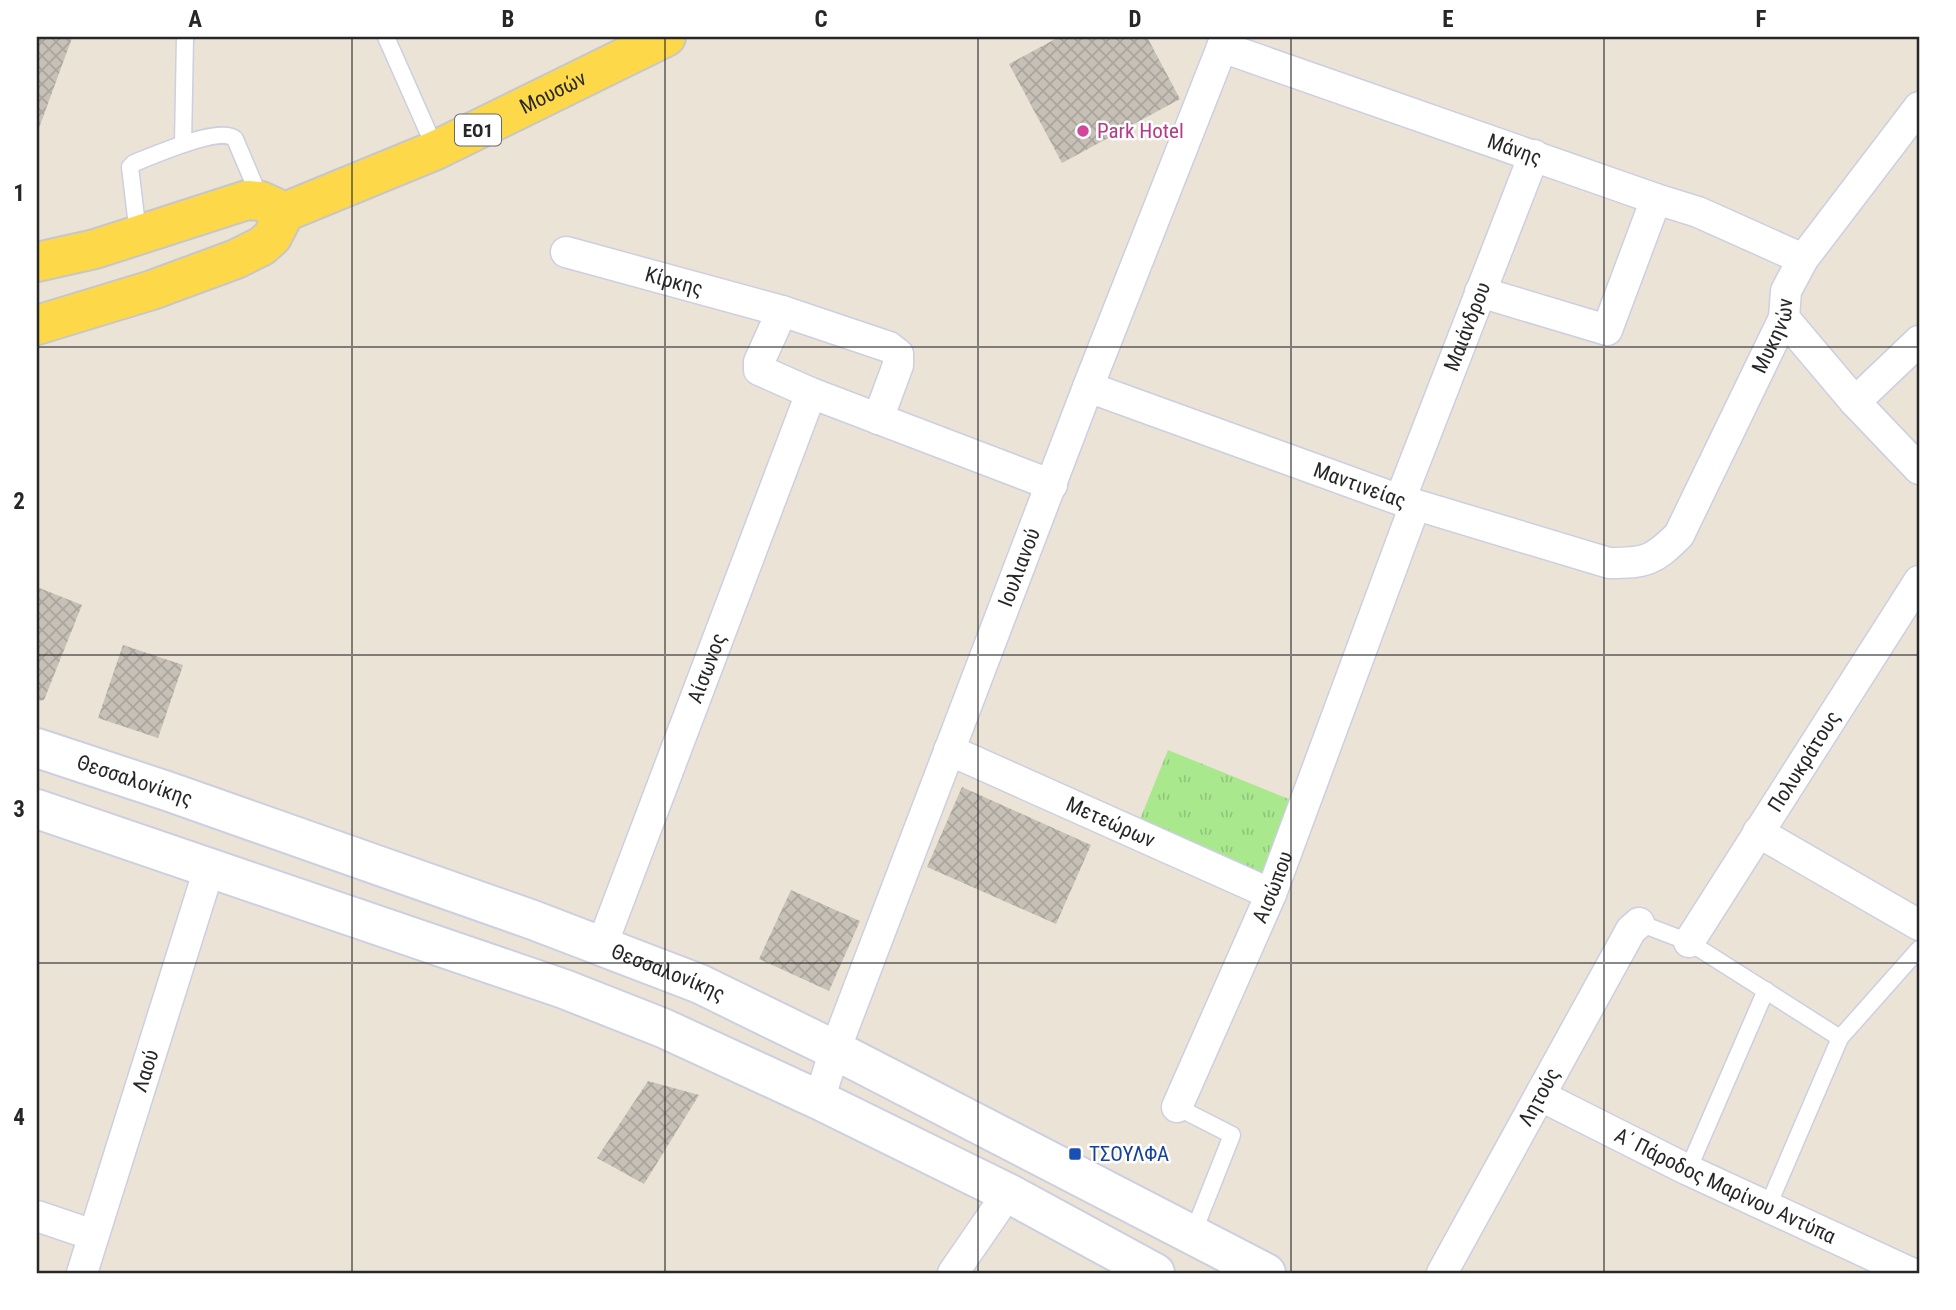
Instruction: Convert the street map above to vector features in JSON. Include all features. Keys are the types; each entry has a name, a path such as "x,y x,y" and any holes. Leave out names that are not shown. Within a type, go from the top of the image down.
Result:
{"main road":[{"name":"Μουσών","path":"37,262 95,249 247,200 273,206 436,150 666,37"},
{"path":"37,325 152,290 236,259 262,246 272,237 273,206"},
{"name":"Θεσσαλονίκης","path":"37,748 167,791 602,945 700,984 835,1050 1266,1273"},
{"path":"37,809 564,989 663,1028 819,1100 1008,1193 1155,1273"}],"street":[{"name":"Μάνης","path":"1224,42 1656,199 1699,212 1803,259"},
{"name":"Ιουλιανού","path":"819,1100 835,1050 949,750 1224,42"},
{"name":"Μυκηνών","path":"1635,563 1660,555 1679,535 1784,318 1787,291 1803,259 1919,107"},
{"name":"Μαιάνδρου","path":"1408,502 1480,292 1534,155"},
{"path":"1480,292 1607,330 1656,199"},
{"name":"Κίρκης","path":"566,252 782,311 888,347 898,354 898,365 878,419"},
{"path":"782,311 759,362 759,370 811,393 1052,485"},
{"path":"1784,318 1856,402 1919,469"},
{"path":"1856,402 1919,341"},
{"name":"Μαντινείας","path":"1088,387 1408,502 1609,563 1635,563"},
{"name":"Αίσωνος","path":"602,945 811,393"},
{"name":"Αισώπου","path":"1177,1107 1271,894 1408,502"},
{"name":"Πολυκράτους","path":"1689,942 1919,581"},
{"name":"Μετεώρων","path":"949,750 1271,894"},
{"path":"1758,832 1919,925"},
{"name":"Λαού","path":"82,1273 209,869"},
{"name":"Λητούς","path":"1442,1273 1632,930 1639,923"},
{"name":"Α΄ Πάροδος Μαρίνου Αντύπα","path":"1541,1096 1688,1170 1911,1273"},
{"path":"953,1273 1008,1193"},
{"path":"37,1216 93,1235"}],"lane":[{"path":"183,144 185,37"},
{"path":"386,37 436,150"},
{"path":"138,234 130,167 183,144 225,134 232,135 235,139 273,206"},
{"path":"1639,923 1689,942 1840,1038"},
{"path":"1768,1206 1840,1038 1919,949"},
{"path":"1688,1170 1766,990"},
{"name":"Αισώπου","path":"1177,1107 1232,1135 1192,1236"}],"green space":[{"path":"1168,750 1291,800 1262,874 1139,822"}],"building":[{"path":"37,37 72,38 39,128 37,127"},
{"name":"Park Hotel","path":"1059,37 1147,37 1180,99 1062,163 1009,64"},
{"path":"37,587 82,605 44,700 37,701"},
{"path":"123,645 183,665 158,738 98,718"},
{"path":"962,787 1091,845 1056,924 927,867"},
{"path":"791,890 860,921 829,991 759,959"},
{"path":"648,1081 699,1095 644,1184 597,1158"}],"place":[{"name":"Park Hotel","path":"1083,131"},
{"name":"ΤΣΟΥΛΦΑ","path":"1075,1154"}]}
